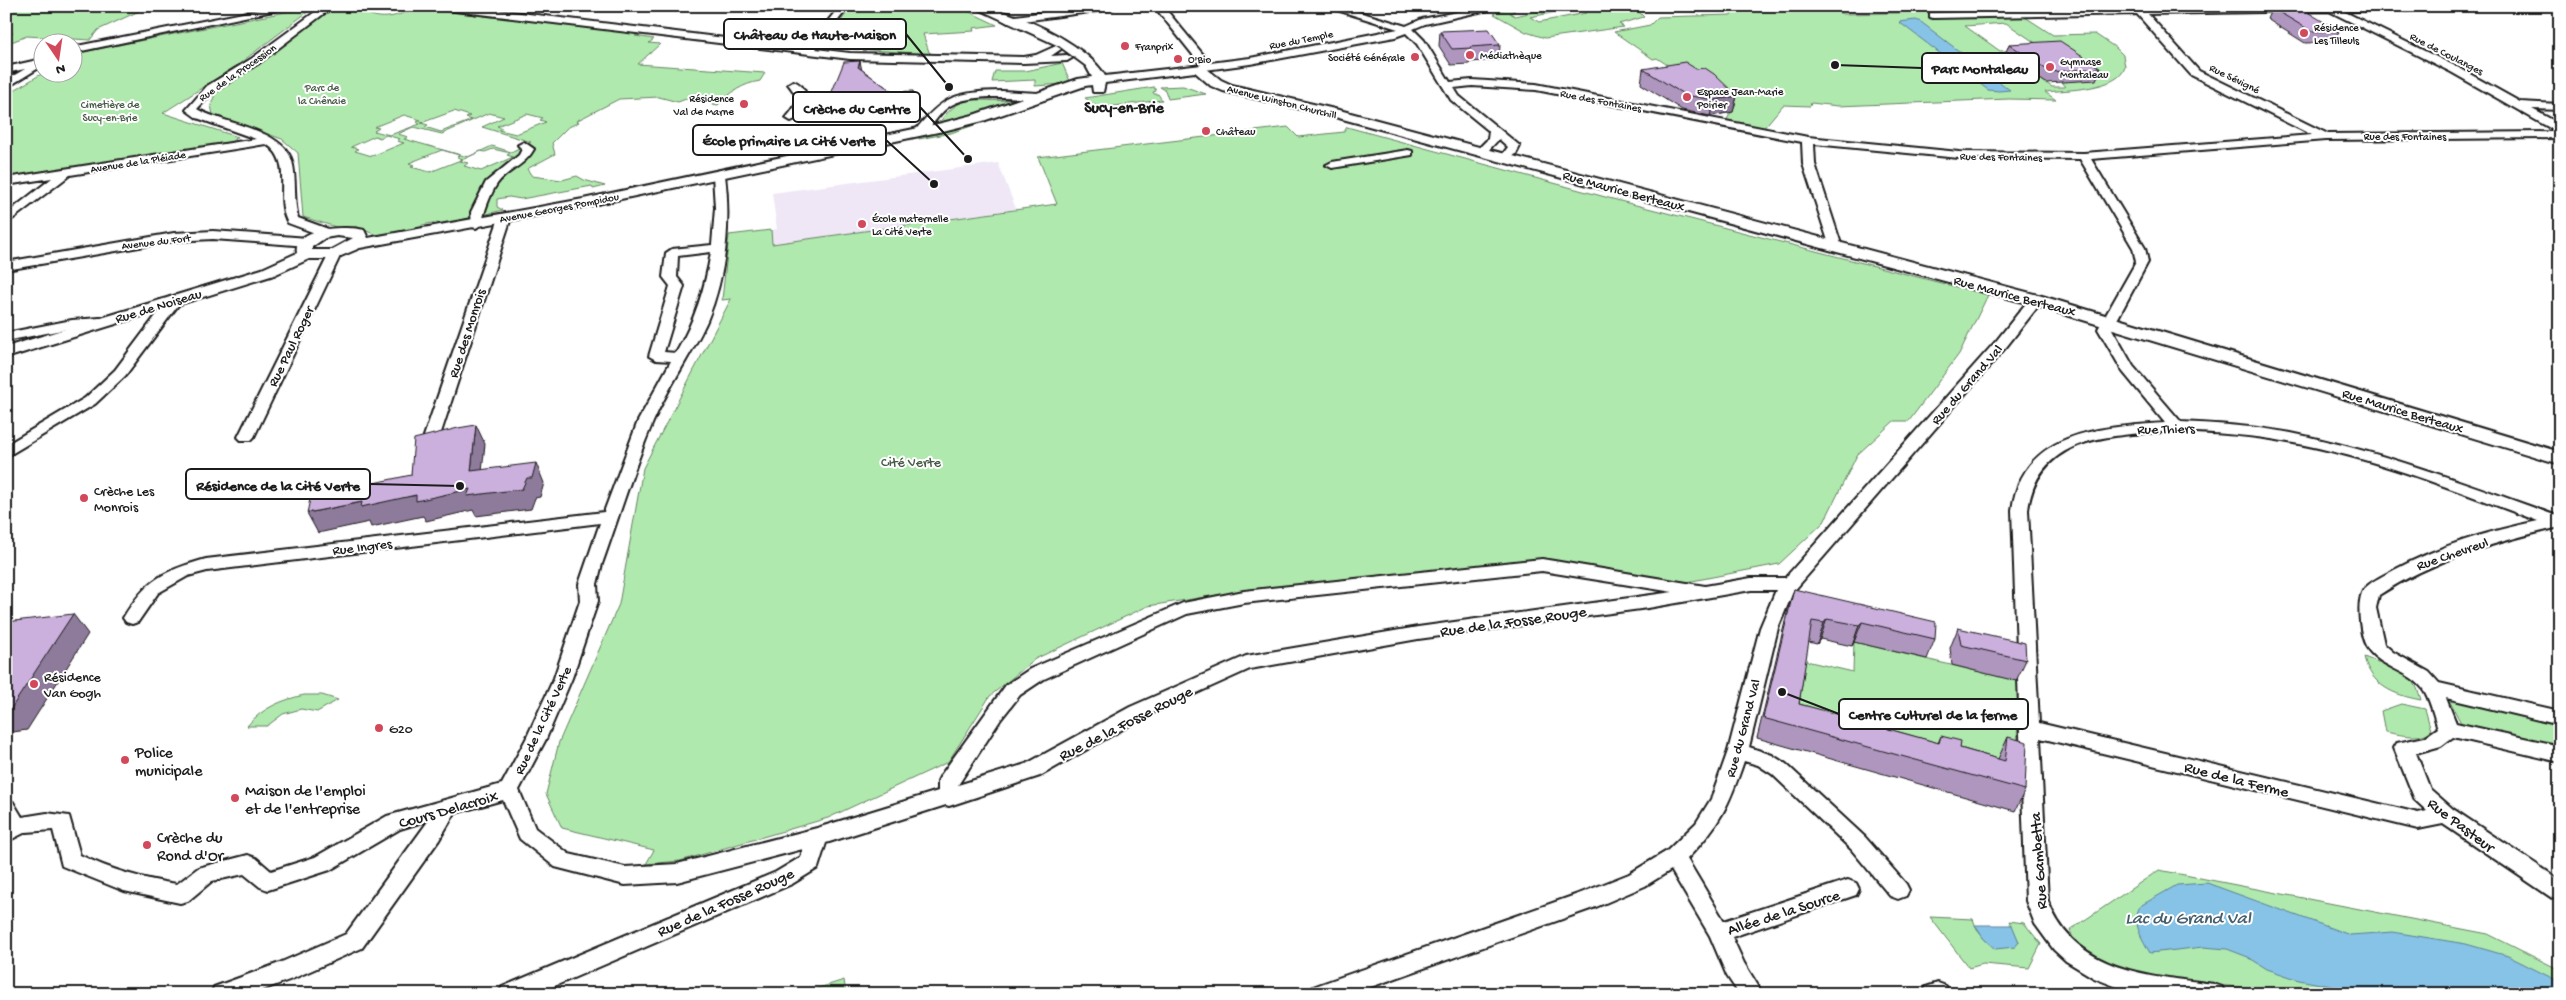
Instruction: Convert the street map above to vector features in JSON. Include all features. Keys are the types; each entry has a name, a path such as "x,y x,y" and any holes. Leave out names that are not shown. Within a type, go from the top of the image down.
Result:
{"street":[{"path":"82,48 293,6"},
{"name":"Rue de la Procession","path":"292,220 288,208 285,155 280,147 269,140 200,118 190,110 205,93 254,62 330,6"},
{"path":"439,6 808,52 864,57 1024,60 1067,58"},
{"path":"808,52 845,6"},
{"path":"978,6 1076,50 1091,63 1099,75 1098,84"},
{"path":"1010,21 1069,9 1112,6"},
{"path":"1010,21 1056,49 1073,63 1083,82 1098,84 1204,68 1158,6"},
{"path":"1328,6 1407,29 1421,42 1455,98 1514,146 1512,152 1505,159"},
{"name":"Rue du Temple","path":"1204,68 1395,34 1422,22 1478,8 1502,6"},
{"name":"Rue Sévigné","path":"2124,6 2139,12 2195,73 2325,137"},
{"path":"1934,15 2479,6"},
{"name":"Rue de Coulanges","path":"2326,8 2455,70 2560,129"},
{"path":"1024,60 1039,58 1056,49"},
{"path":"6,70 32,64"},
{"path":"6,85 32,68"},
{"name":"Avenue Winston Churchill","path":"1204,68 1216,83 1228,88 1338,114 1379,127"},
{"name":"Avenue Winston Churchill","path":"1098,84 1172,80 1192,82 1219,92 1267,104 1379,127 1505,159"},
{"name":"Avenue Georges Pompidou","path":"760,167 978,118 1083,82"},
{"name":"Rue des Fontaines","path":"1448,84 1476,83 1536,87 1808,140 1959,156 2084,156 2325,137 2560,135"},
{"path":"791,118 798,114 803,101 800,90 793,84"},
{"name":"Avenue Georges Pompidou","path":"335,254 358,244 476,224 760,167 965,131 1098,84"},
{"name":"Avenue Georges Pompidou","path":"920,132 933,121 943,106 957,100 971,97 1038,96"},
{"path":"2518,105 2560,107"},
{"path":"1481,152 1493,140 1494,131"},
{"name":"Avenue de la Pléiade","path":"6,182 269,140"},
{"path":"1808,140 1809,164 1836,247"},
{"path":"476,224 477,212 484,202 489,186 528,152 528,149 524,146"},
{"path":"1332,165 1369,157 1408,153"},
{"path":"2084,156 2139,248 2142,262 2107,322 2105,329 2115,352 2130,373 2176,426"},
{"name":"Rue Maurice Berteaux","path":"1505,159 2036,300 2560,458"},
{"path":"6,220 68,172"},
{"name":"Rue de la Cité Verte","path":"719,175 723,196 708,302 647,419 593,564 588,584 589,601 563,678 536,739 509,790 527,833 563,862 625,876 676,873 817,837"},
{"name":"Rue des Monrois","path":"428,448 505,218"},
{"path":"261,239 292,220 327,233 346,230 359,233 361,239 358,244"},
{"name":"Rue de Noiseau","path":"6,353 100,322 268,272 308,248 327,233"},
{"name":"Avenue du Fort","path":"6,266 166,238 213,235 261,239 308,248"},
{"path":"308,248 335,254"},
{"path":"680,357 656,356 666,317 675,297 677,286 670,277 672,253 717,248"},
{"name":"Rue Paul Roger","path":"246,437 335,254"},
{"path":"6,452 90,401 120,373 175,300"},
{"name":"Rue du Grand Val","path":"1320,994 1588,900 1637,880 1675,857 1703,829 1720,801 1738,751 1769,628 1789,584 2002,343 2036,300"},
{"path":"6,337 72,324 100,322"},
{"name":"Rue Thiers","path":"2029,728 2020,510 2024,486 2039,464 2062,446 2103,432 2176,426 2253,431 2357,454 2420,472 2558,522"},
{"name":"Rue Ingres","path":"132,618 152,589 182,572 206,565 612,516"},
{"name":"Rue Chevreul","path":"2433,688 2422,677 2386,657 2375,646 2367,608 2371,592 2398,573 2439,554 2558,522"},
{"path":"949,798 948,781 994,714 1021,683 1103,644 1193,607 1244,598 1542,565 1613,575 1707,592"},
{"name":"Rue de la Fosse Rouge","path":"510,994 784,878 810,862 817,837 949,798 1033,770 1137,712 1246,663 1418,633 1504,623 1751,584 1789,584"},
{"path":"2433,688 2560,718"},
{"path":"2433,688 2448,729 2560,754"},
{"name":"Rue de la Ferme","path":"2029,728 2418,821 2446,815"},
{"name":"Rue Gambetta","path":"2029,728 2037,901 2042,919 2056,939 2073,954 2093,966 2134,983 2214,994"},
{"name":"Rue Pasteur","path":"2448,729 2444,737 2433,742 2404,748 2422,794 2446,815 2560,892"},
{"path":"1738,751 1765,760 1779,769 1858,842 1898,890"},
{"name":"Cours Delacroix","path":"10,823 62,822 70,860 99,876 144,889 180,894 206,874 248,864 268,880 322,864 394,822 509,790"},
{"path":"222,994 284,972 354,941 432,834 446,809"},
{"name":"Allée de la Source","path":"1675,857 1719,932 1735,969 1752,994"},
{"name":"Allée de la Source","path":"1719,932 1848,889"}],"shaded area":[{"path":"1782,6 1951,6 1933,12 1842,14 1827,8 1791,11"},
{"path":"998,163 1016,209 772,245 771,230 777,229 772,193"}],"green space":[{"path":"6,6 150,6 98,30 90,40 82,39 82,32 32,32 32,36 27,36 6,44 6,37 13,33 6,32"},
{"name":"Parc de la Chênaie","path":"334,6 379,6 365,12 378,17 390,17 415,8 647,34 635,36 654,39 649,43 660,44 638,64 765,73 760,81 737,89 718,105 686,99 678,102 659,97 619,99 576,121 579,122 567,128 552,143 555,154 527,169 532,176 562,180 577,176 605,186 593,189 592,186 521,199 509,197 497,199 497,207 503,210 438,226 438,222 422,225 421,229 376,235 357,227 336,227 303,217 298,153 282,139 213,115 211,105 215,94 266,59","holes":["454,111 470,116 466,118 472,120 441,132 425,127 428,125 421,123","489,113 504,117 482,127 531,142 511,152 492,146 481,151 485,152 493,149 510,153 507,155 513,157 481,171 464,166 468,163 460,161 479,152 468,157 404,139 408,137 398,134 413,127 442,134","527,114 543,118 540,120 546,122 516,134 499,130 502,128 497,126","404,115 421,120 417,122 420,124 390,135 374,131 379,128 374,127","386,135 400,139 397,141 404,143 372,156 355,151 358,149 351,147 375,136 380,138","442,150 459,155 457,157 463,159 430,172 411,167 414,165 409,163"]},
{"path":"379,6 410,6 406,9"},
{"path":"852,6 957,6 997,25 973,28 974,31 923,34 929,52 932,54 821,47"},
{"path":"1524,6 1512,9 1515,11 1510,13 1515,16 1538,11 1542,13 1546,12 1543,10 1553,8 1557,11 1561,10 1558,7 1563,6 1633,6 1644,17 1619,24 1624,27 1545,38 1526,32 1494,14 1497,11","holes":["1577,8 1586,13 1539,22 1530,17"]},
{"path":"1751,6 1782,6 1791,11 1827,8 1843,14 1933,12 1951,6 1985,7 2018,11 1933,15 1937,18 2025,17 2053,35 2095,34 2123,55 2125,67 2121,75 2102,84 2078,89 2045,92 2056,100 2009,99 1838,106 1811,103 1810,106 1783,105 1763,129 1726,121 1733,109 1657,58 1653,59 1614,32 1650,25 1658,17 1732,15 1728,9 1741,9 1746,12","holes":["2006,23 2043,48 2000,51 1965,26","2006,56 2061,82 2065,87 2052,87"]},
{"name":"Cimetière de Sucy-en-Brie","path":"314,7 239,64 163,113 238,137 228,144 6,180 6,95 32,80 32,82 82,82 82,52"},
{"path":"1062,63 1070,81 1063,84 1035,86 1035,80 992,82 995,71 1026,71"},
{"path":"1183,86 1206,94 1168,99 1165,90 1160,87"},
{"path":"1154,87 1156,91 1153,92 1154,94 1158,94 1162,100 1099,108 1085,98"},
{"path":"1068,90 1070,92 951,133 919,139 917,135"},
{"path":"1017,98 970,116 939,123 948,112 966,101"},
{"name":"Cité Verte","path":"1288,127 1298,137 1344,132 1347,127 1620,201 1988,295 1959,354 1909,421 1894,421 1857,455 1824,522 1779,564 1687,582 1531,562 1224,594 1148,606 1035,659 990,696 948,762 828,818 680,861 646,864 654,850 562,828 546,794 559,742 619,604 643,468 731,299 722,300 729,235 771,230 772,244 1057,204 1038,157"},
{"path":"1854,642 2018,681 2017,763 1995,782 1792,724 1802,660 1853,672"},
{"path":"2364,657 2407,674 2417,689 2421,700 2385,688 2372,675"},
{"path":"304,695 322,695 338,700 317,712 301,709 283,714 267,726 247,726 259,714 273,706 288,699"},
{"path":"2452,699 2560,723 2560,749 2462,725 2450,702"},
{"path":"2401,704 2425,709 2431,730 2415,736 2385,732 2381,711"},
{"path":"2159,870 2488,934 2560,970 2560,994 2268,994 2245,988 2133,975 2077,950 2070,930"},
{"path":"1930,917 1973,919 1977,930 1988,943 2019,942 2009,921 2024,923 2041,944 2029,968 1983,964 1969,968"},
{"path":"844,980 846,994 800,994"}],"water":[{"path":"1916,20 2010,90 1988,90 1899,22"},
{"name":"Lac du Grand Val","path":"2207,883 2350,935 2393,932 2466,944 2508,956 2560,982 2560,994 2374,994 2299,980 2267,969 2248,957 2227,949 2203,947 2150,953 2137,924 2140,906 2177,885"},
{"path":"1975,925 2012,925 2019,942 2015,947 1995,949 1983,938"}],"building":[{"path":"2299,7 2339,31 2311,31 2272,8"},
{"path":"1489,29 1500,45 1452,49 1440,31"},
{"path":"2060,41 2101,68 2050,72 2009,44"},
{"path":"860,61 858,67 893,92 913,91 908,106 886,107 891,92 852,93 850,98 829,99 844,62"},
{"path":"1685,62 1696,69 1705,68 1737,96 1714,100 1685,95 1643,69"},
{"path":"476,425 471,471 536,463 532,478 527,478 522,489 467,496 470,489 416,501 416,495 361,507 362,502 307,513 312,490 365,480 364,485 411,475 414,439"},
{"path":"1794,589 1936,622 1935,639 1862,622 1859,625 1827,619 1824,623 1812,621 1799,704 1841,715 1844,709 1862,714 1863,722 1939,743 1941,736 1961,741 1960,748 2005,761 2008,737 2027,742 2025,790 1763,718"},
{"path":"73,614 10,710 6,710 6,622"},
{"path":"1958,628 2025,643 2026,660 1961,645"}],"place":[{"name":"Résidence Les Tilleuls","path":"2304,33"},
{"name":"Franprix","path":"1125,46"},
{"name":"Médiathèque","path":"1470,55"},
{"name":"Société Générale","path":"1415,57"},
{"name":"O'Bio","path":"1178,59"},
{"name":"Parc Montaleau","path":"1835,65"},
{"name":"Gymnase Montaleau","path":"2050,67"},
{"name":"Château de Haute-Maison","path":"949,87"},
{"name":"Espace Jean-Marie Poirier","path":"1687,97"},
{"name":"Résidence Val de Marne","path":"744,104"},
{"name":"Château","path":"1206,131"},
{"name":"Crèche du Centre","path":"968,159"},
{"name":"École primaire La Cité Verte","path":"934,184"},
{"name":"École maternelle La Cité Verte","path":"862,224"},
{"name":"Résidence de la Cité Verte","path":"460,486"},
{"name":"Crèche Les Monrois","path":"84,498"},
{"name":"Résidence Van Gogh","path":"34,684"},
{"name":"Centre Culturel de la ferme","path":"1782,692"},
{"name":"G20","path":"379,728"},
{"name":"Police municipale","path":"125,760"},
{"name":"Maison de l'emploi et de l'entreprise","path":"235,798"},
{"name":"Crèche du Rond d'Or","path":"147,845"}],"district":[{"name":"Sucy-en-Brie","path":"1124,106"}]}
